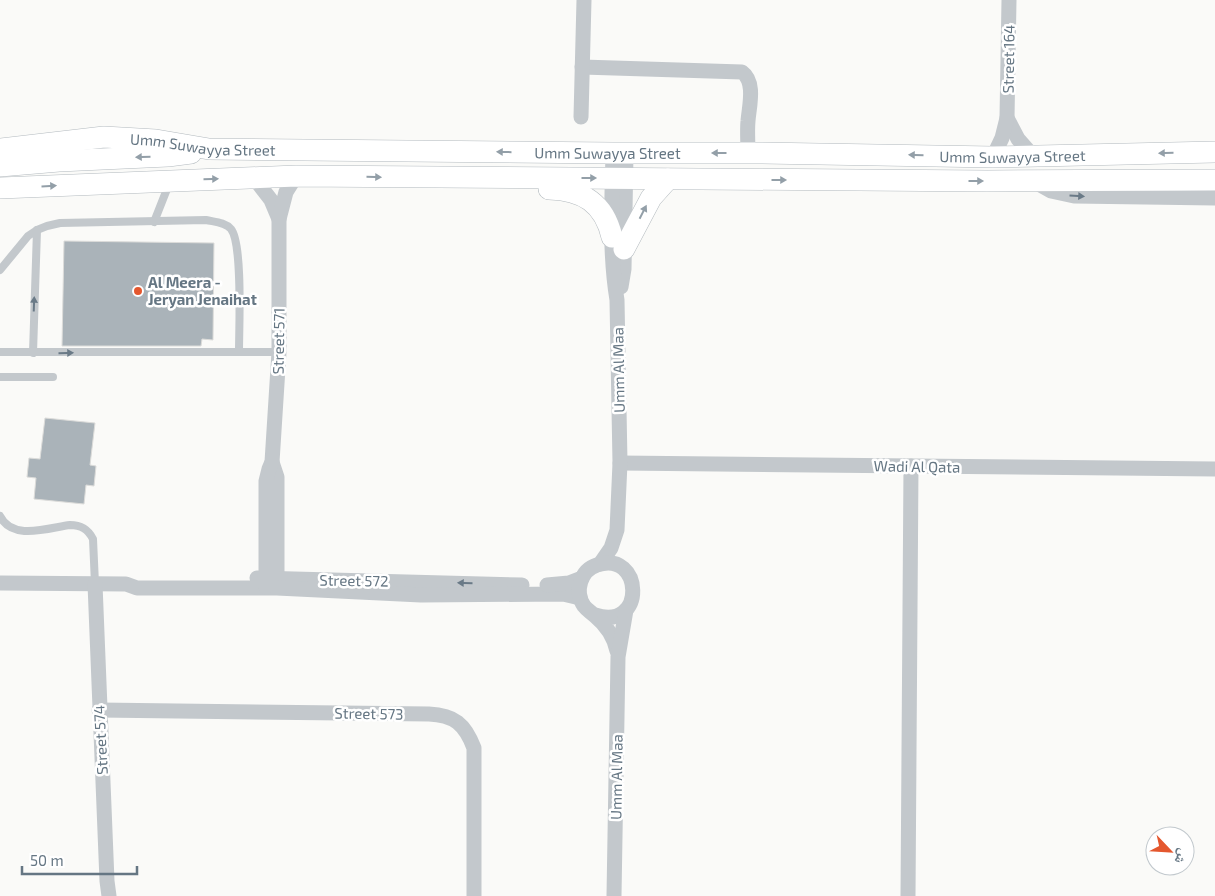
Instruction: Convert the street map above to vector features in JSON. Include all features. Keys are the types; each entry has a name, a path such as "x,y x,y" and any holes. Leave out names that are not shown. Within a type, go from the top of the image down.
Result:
{"street":[{"path":"581,118 584,0"},
{"name":"Street 164","path":"993,157 1002,138 1007,118 1008,0"},
{"path":"582,67 739,71 747,76 750,82 750,111 756,125 753,153"},
{"name":"Street 164","path":"1007,118 1018,139 1033,156"},
{"path":"0,134 27,137 48,143"},
{"name":"Umm Suwayya Street","path":"0,149 104,137 183,144 209,149 753,153 993,157 1215,152"},
{"path":"0,166 59,160 168,156 209,149"},
{"name":"Umm Al Maa","path":"619,153 618,243 623,277 617,300 620,464 617,530 626,571"},
{"name":"Umm Suwayya Street","path":"0,188 296,176 987,181 1215,180"},
{"name":"Street 571","path":"272,583 277,478 272,462 279,352 279,219 286,192 296,176"},
{"name":"Street 571","path":"254,178 271,200 279,219"},
{"path":"498,178 524,187 563,190 583,196 592,201 605,217 618,243 651,198 668,179"},
{"path":"1032,180 1052,191 1074,196 1215,198"},
{"name":"Wadi Al Qata","path":"620,464 1215,469"},
{"path":"908,896 911,466"},
{"name":"Umm Al Maa","path":"600,564 611,548 617,530"},
{"path":"609,563 619,566 626,571 634,587 633,596 626,610 610,618 602,618 583,605 579,588 582,578 589,569 600,564 609,563"},
{"name":"Street 572","path":"1,582 126,584 142,579 272,583 547,586 569,583 582,578"},
{"name":"Street 572","path":"272,583 421,595 563,594 580,598"},
{"name":"Street 574","path":"95,584 99,710 109,896"},
{"name":"Umm Al Maa","path":"614,896 618,657 626,610"},
{"name":"Umm Al Maa","path":"595,615 610,634 616,645 618,657"},
{"name":"Street 573","path":"99,710 429,714 441,715 452,719 462,726 470,736 474,748 474,896"}],"lane":[{"path":"154,222 170,180"},
{"path":"0,270 22,243 37,230 60,223 206,220 222,223 231,229 238,249 239,351"},
{"path":"33,353 37,230"},
{"path":"0,352 279,352"},
{"path":"0,378 53,377"},
{"path":"0,516 10,528 23,532 77,525 84,528 93,539 95,584"}],"building":[{"name":"Al Meera - Jeryan Jenaihat","path":"64,241 214,243 213,340 202,339 201,346 62,346"},
{"path":"45,418 95,423 90,465 96,466 94,486 86,485 84,504 34,499 36,478 27,477 29,458 40,459"}],"place":[{"name":"Al Meera - Jeryan Jenaihat","path":"138,291"}]}
